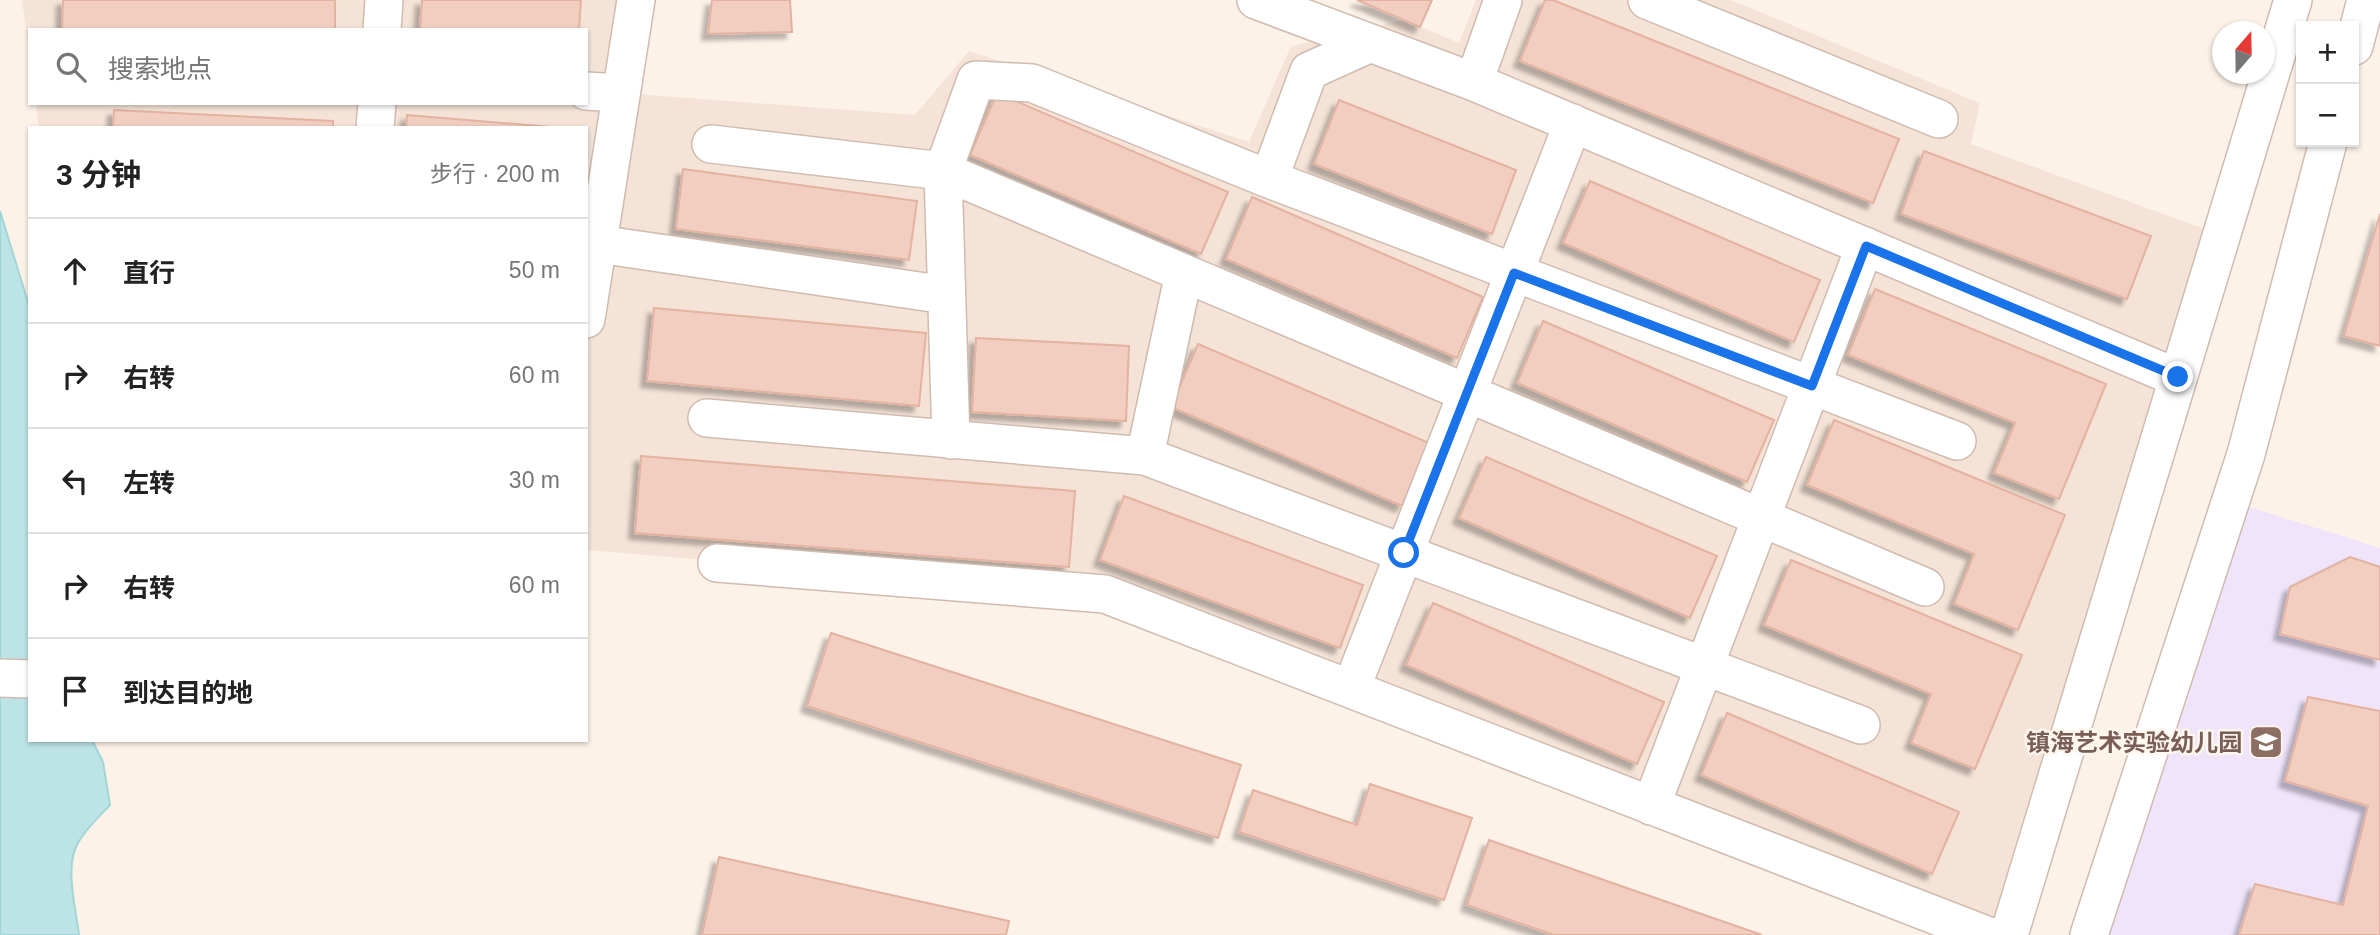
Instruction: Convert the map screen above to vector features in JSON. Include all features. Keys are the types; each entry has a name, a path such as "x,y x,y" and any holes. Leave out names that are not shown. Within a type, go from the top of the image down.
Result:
{"street":[{"path":"382,28 384,0"},
{"path":"588,306 598,244 604,92 636,0"},
{"path":"1256,0 1474,82 2178,377"},
{"path":"1474,82 1503,0"},
{"path":"1647,0 1939,119"},
{"path":"2009,935 2292,0"},
{"path":"2359,27 2366,0"},
{"path":"1269,179 1309,71 1371,43"},
{"path":"951,440 943,171 976,80 1032,83 1269,179 1957,441"},
{"path":"375,126 377,105"},
{"path":"1351,689 1573,123"},
{"path":"711,144 943,171 1925,587"},
{"path":"2089,935 2246,454 2327,147"},
{"path":"598,244 946,295"},
{"path":"1651,806 1866,246"},
{"path":"1145,456 1184,273"},
{"path":"707,418 1145,456 1861,725"},
{"path":"717,563 1105,594 1986,935"},
{"path":"0,678 28,679"}],"shaded area":[{"path":"22,0 636,0 622,93 915,115 969,51 1249,142 1291,46 1404,20 1459,43 1476,0 1731,0 1980,103 1971,144 2221,235 2009,935 1105,594 588,550 588,126 39,126 36,105 588,105 588,28 28,28 28,44"},
{"name":"镇海艺术实验幼儿园","path":"2230,501 2380,548 2380,935 2089,935"}],"water":[{"path":"0,211 28,302 28,742 93,742 103,762 110,805 85,832 74,852 71,875 79,935 0,935"}],"building":[{"path":"63,0 335,0 335,28 62,28"},
{"path":"422,0 581,0 579,28 420,28"},
{"path":"712,0 790,0 792,32 708,34"},
{"path":"1357,0 1432,0 1420,27"},
{"path":"1545,0 1553,0 1899,139 1873,203 1520,61"},
{"path":"997,93 1228,192 1201,254 970,155"},
{"path":"1339,100 1516,170 1492,234 1314,164"},
{"path":"114,110 333,121 333,126 113,126"},
{"path":"407,115 539,126 406,126"},
{"path":"1924,151 2151,236 2127,299 1901,214"},
{"path":"683,169 917,201 909,260 676,229"},
{"path":"1590,181 1820,280 1794,342 1563,243"},
{"path":"1252,197 1483,297 1457,358 1226,259"},
{"path":"2380,214 2380,346 2344,336"},
{"path":"1875,289 2106,384 2059,499 1994,473 2015,423 1848,355"},
{"path":"654,308 926,333 919,406 647,381"},
{"path":"1543,321 1774,420 1747,482 1517,383"},
{"path":"976,338 1129,346 1126,421 972,412"},
{"path":"1198,344 1429,443 1402,506 1171,407"},
{"path":"1834,420 2065,515 2018,630 1954,604 1974,554 1807,485"},
{"path":"641,456 1075,491 1069,567 635,533"},
{"path":"1486,457 1717,556 1690,618 1459,518"},
{"path":"1124,496 1363,585 1340,648 1100,560"},
{"path":"2350,557 2380,567 2380,660 2280,634 2290,587"},
{"path":"1791,560 2022,655 1975,769 1911,743 1931,694 1764,625"},
{"path":"1433,603 1664,702 1637,764 1406,665"},
{"path":"831,633 1241,765 1218,838 807,706"},
{"path":"2308,697 2380,711 2380,935 2239,935 2255,884 2343,905 2368,806 2285,781"},
{"path":"1727,713 1959,812 1932,874 1701,775"},
{"path":"1370,784 1472,818 1444,900 1239,832 1253,790 1357,825"},
{"path":"1489,840 1762,935 1554,935 1467,905"},
{"path":"719,857 1009,921 1006,935 702,935"}],"place":[{"name":"镇海艺术实验幼儿园","path":"2266,742"}],"route":[{"path":"1404,553 1514,273 1812,386 1866,246 2178,377"}]}
